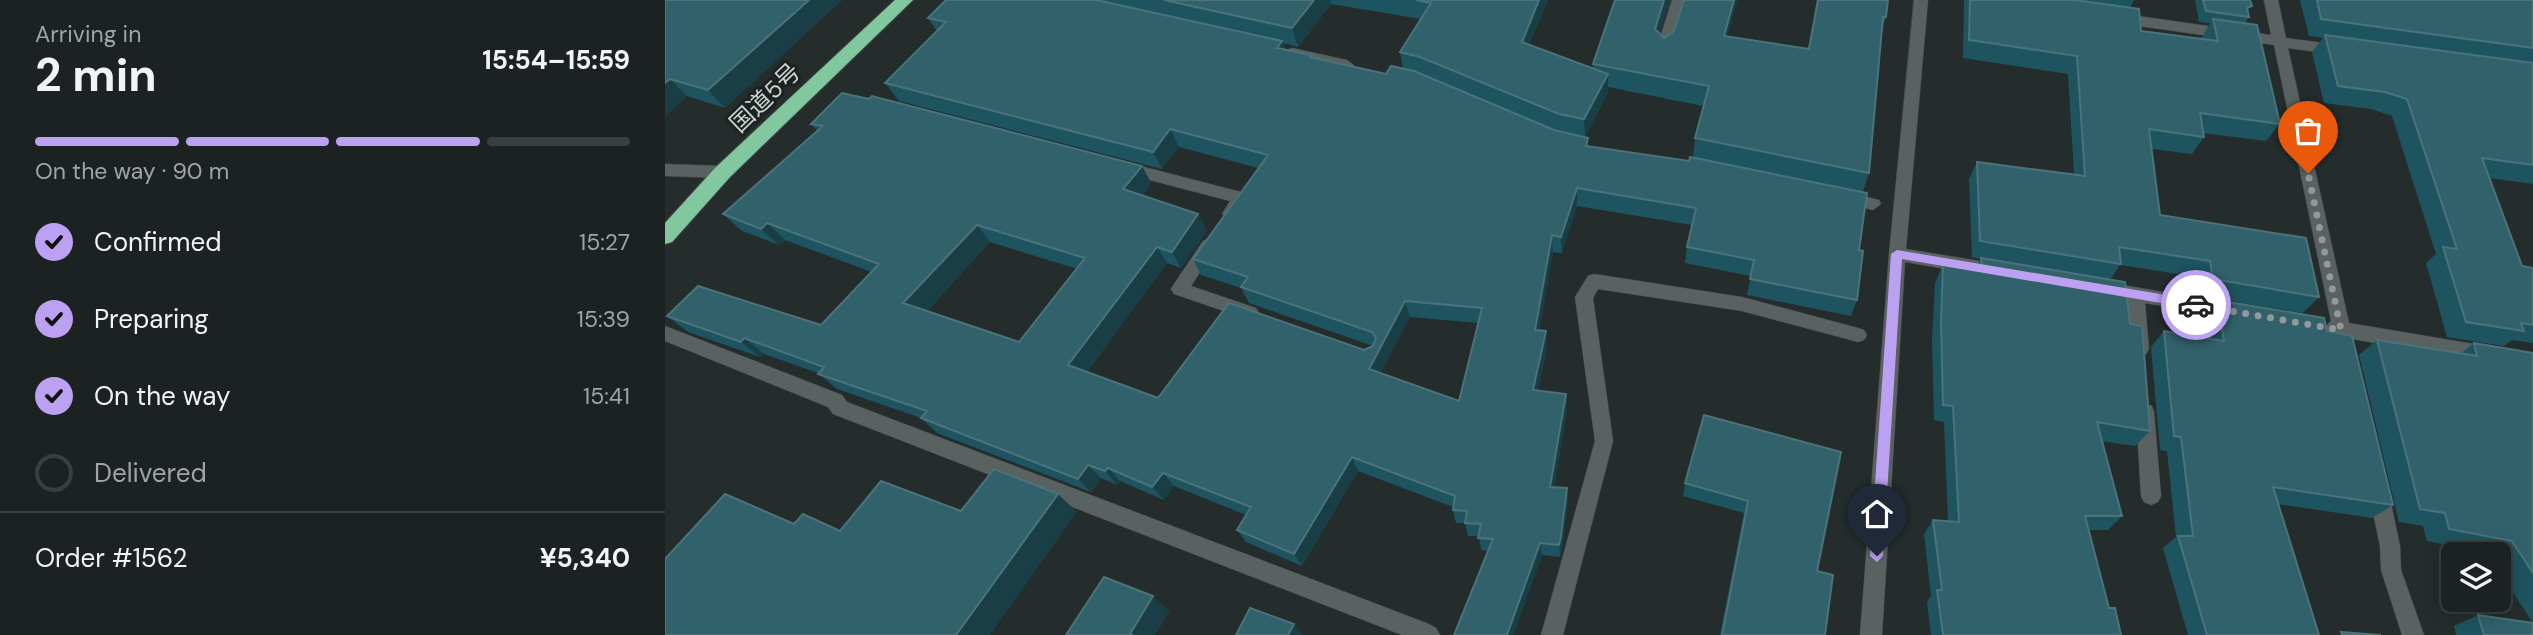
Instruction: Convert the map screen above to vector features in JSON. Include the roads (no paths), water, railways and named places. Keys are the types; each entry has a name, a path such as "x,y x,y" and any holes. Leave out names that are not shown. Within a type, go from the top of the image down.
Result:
{"highway":[{"name":"国道5号","path":"665,236 723,172 905,0"}],"street":[{"path":"1663,51 1678,0"},
{"path":"1871,635 1897,254 1921,0"},
{"path":"2271,0 2350,369"},
{"path":"2100,16 2360,53"},
{"path":"1274,49 1368,70"},
{"path":"1109,164 1241,198 1180,289 1269,320"},
{"path":"665,170 723,172"},
{"path":"1820,193 1873,204"},
{"path":"1897,254 2017,274"},
{"path":"1552,635 1604,441 1584,297 1594,282 1742,304 1858,335"},
{"path":"2083,286 2245,313"},
{"path":"2136,295 2141,362"},
{"path":"2313,325 2533,362"},
{"path":"665,334 835,401 840,408 1429,635"},
{"path":"2143,388 2151,496"},
{"path":"2375,474 2387,527 2391,570 2413,635"}]}
